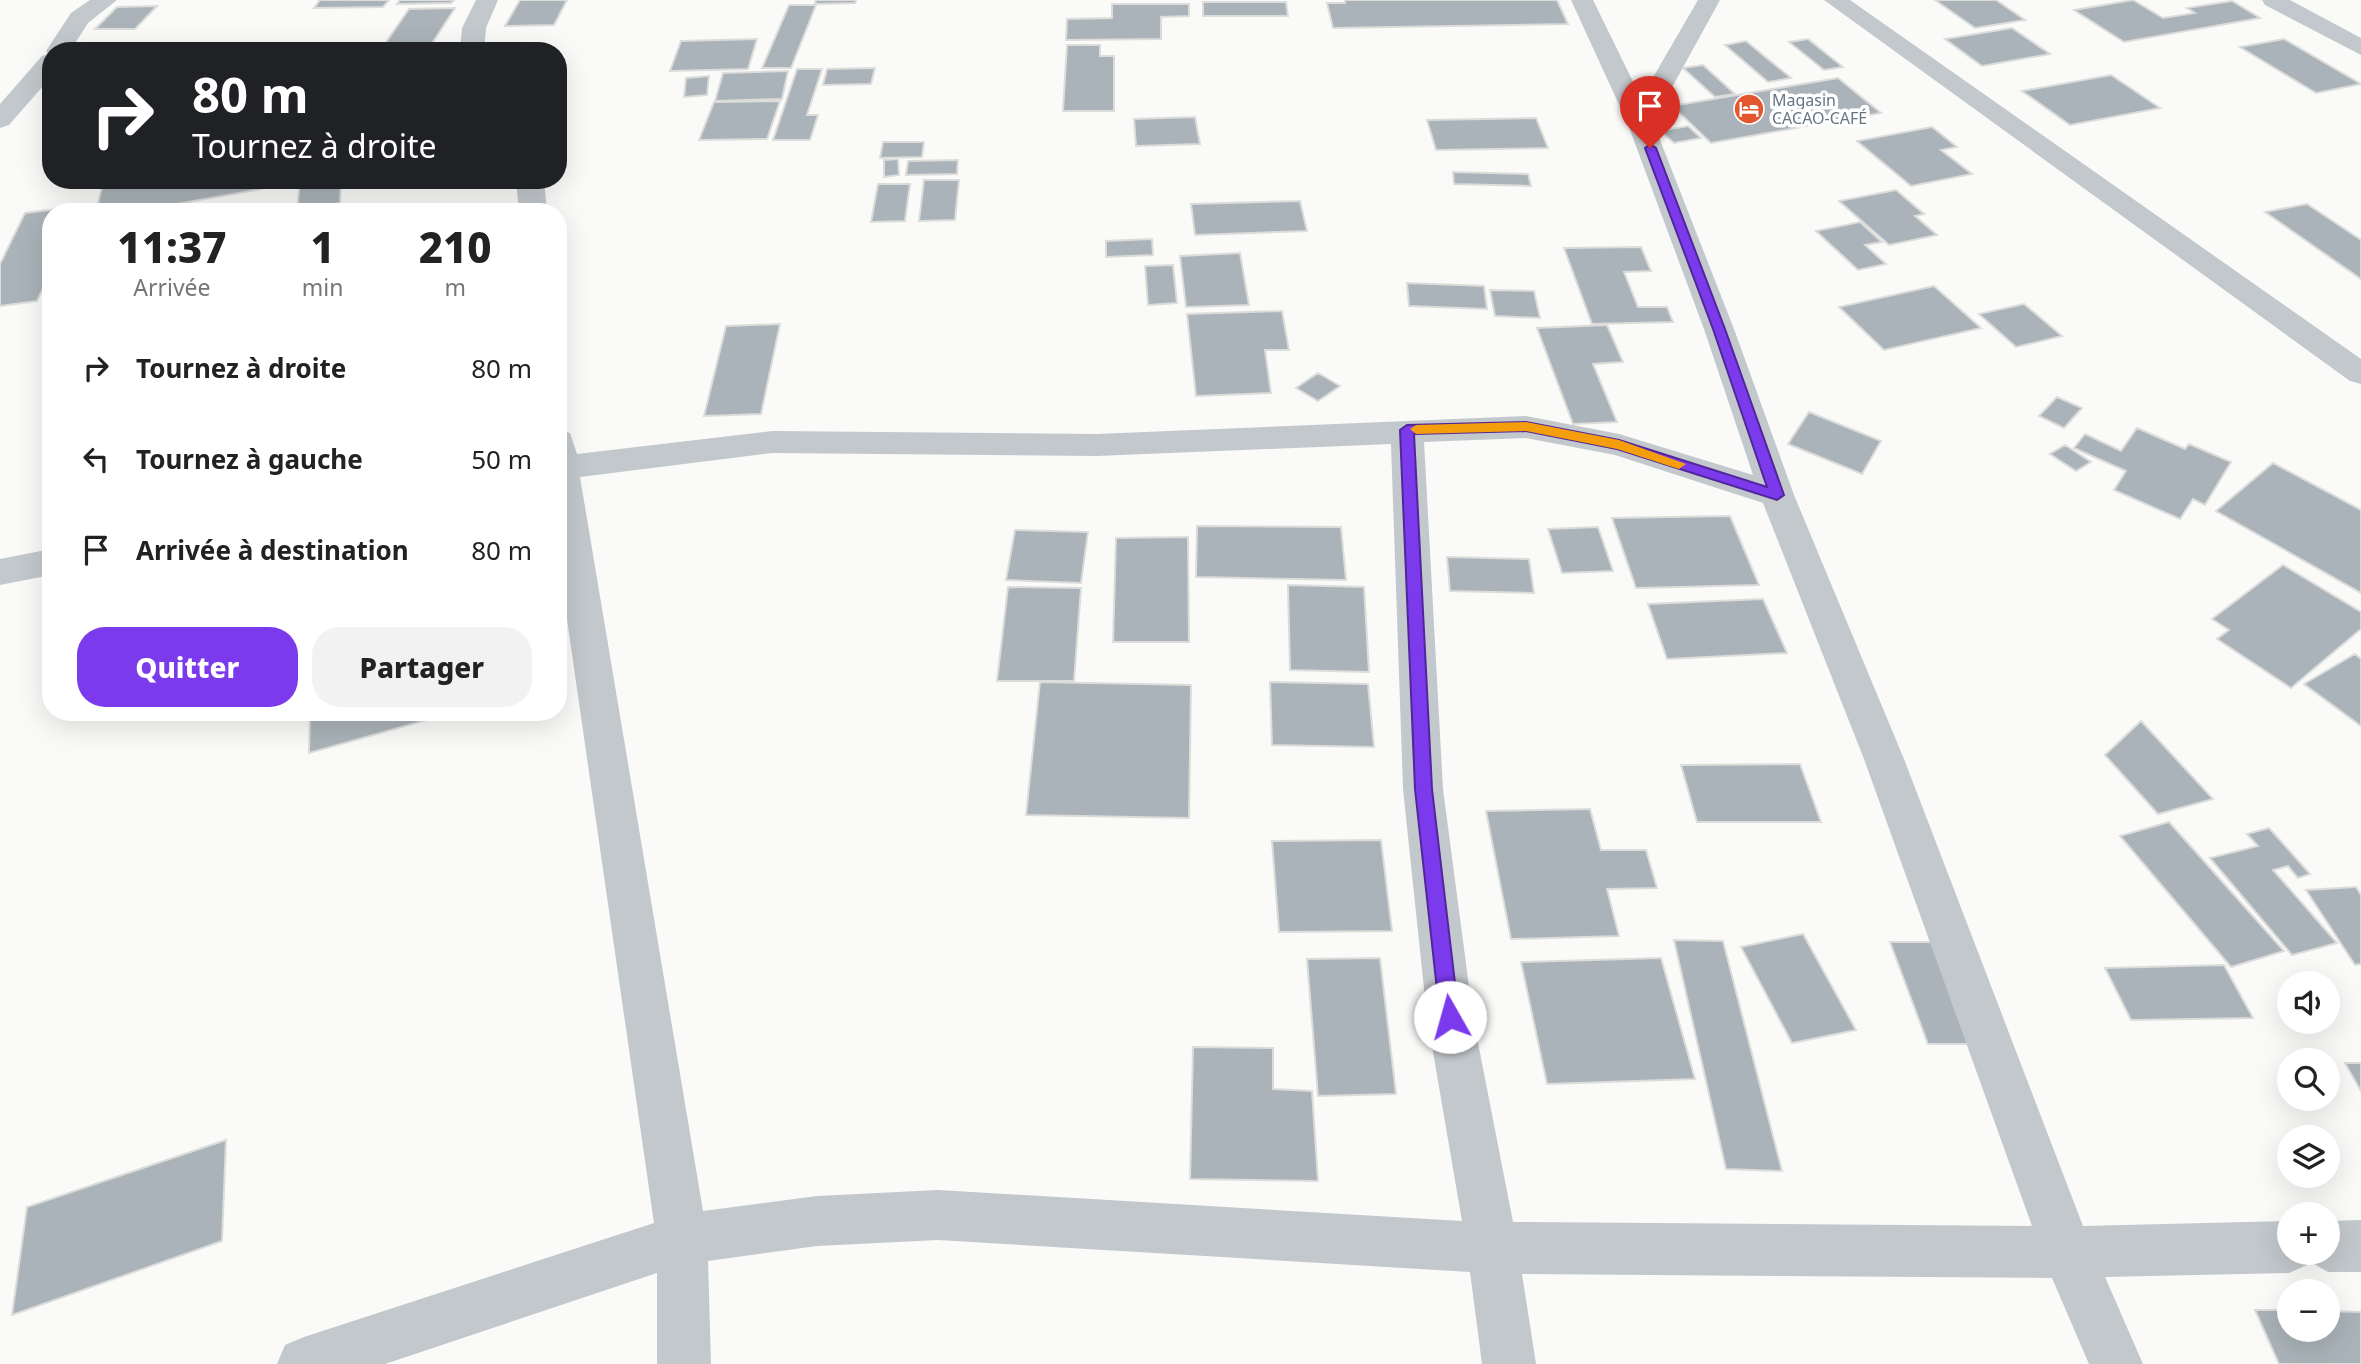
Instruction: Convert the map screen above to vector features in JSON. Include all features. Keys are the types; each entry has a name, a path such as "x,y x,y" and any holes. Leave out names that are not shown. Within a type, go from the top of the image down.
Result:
{"street":[{"path":"64,42 79,18 106,0"},
{"path":"473,42 474,28 487,0"},
{"path":"1582,0 1640,122 1719,329 1777,495 1884,759 2067,1252 2116,1364"},
{"path":"1640,122 1709,0"},
{"path":"1835,0 2361,374"},
{"path":"2273,0 2361,48"},
{"path":"0,120 42,71"},
{"path":"567,458 772,442 1097,446 1407,430 1526,427 1619,444 1777,495"},
{"path":"1407,430 1423,789 1450,1017 1492,1248 1509,1364"},
{"path":"567,510 682,1238 684,1364"},
{"path":"0,572 42,564"},
{"path":"304,1364 682,1238 817,1221 938,1215 1492,1248 2067,1252 2277,1247"},
{"path":"2340,1246 2361,1246"}],"building":[{"path":"320,0 389,0 383,7 314,8"},
{"path":"400,0 454,0 451,3 397,4"},
{"path":"520,0 567,0 554,25 505,26"},
{"path":"816,0 856,0 855,3 815,4"},
{"path":"1345,0 1557,0 1568,24 1333,28 1327,3 1345,3"},
{"path":"1935,0 1996,0 2025,20 1975,28"},
{"path":"2133,0 2163,18 2195,13 2187,8 2232,1 2260,18 2124,42 2074,10"},
{"path":"1203,2 1286,2 1288,16 1203,16"},
{"path":"1112,4 1189,4 1189,16 1161,17 1161,39 1066,40 1067,19 1112,18"},
{"path":"789,5 816,5 791,68 762,68"},
{"path":"157,6 135,29 95,29 117,7"},
{"path":"455,8 433,42 386,42 409,9"},
{"path":"2012,28 2050,54 1982,66 1945,39"},
{"path":"757,39 748,69 670,71 681,41"},
{"path":"1808,39 1843,67 1824,70 1789,42"},
{"path":"2284,39 2361,84 2316,93 2240,47"},
{"path":"1746,41 1791,78 1768,82 1725,45"},
{"path":"1067,45 1100,45 1100,56 1114,56 1114,111 1063,111"},
{"path":"1703,65 1735,94 1715,97 1683,68"},
{"path":"875,68 871,84 823,85 827,69"},
{"path":"797,69 822,69 807,115 818,115 810,140 773,140"},
{"path":"788,71 782,99 715,101 723,73"},
{"path":"2111,75 2160,108 2070,125 2022,91"},
{"path":"709,76 707,95 684,97 686,78"},
{"path":"1838,78 1881,113 1711,143 1672,106"},
{"path":"780,101 767,139 699,140 714,102"},
{"path":"1195,117 1200,144 1136,146 1134,119"},
{"path":"1536,118 1548,148 1436,150 1427,120"},
{"path":"1688,126 1701,138 1674,143 1660,131"},
{"path":"1932,127 1957,147 1941,150 1972,174 1911,186 1857,141"},
{"path":"883,142 924,142 922,157 880,158"},
{"path":"898,159 899,175 884,177 884,160"},
{"path":"958,160 957,174 906,175 908,161"},
{"path":"1453,172 1528,174 1531,186 1454,184"},
{"path":"924,180 959,180 955,220 919,221"},
{"path":"878,184 910,184 905,221 871,222"},
{"path":"102,189 262,189 182,203 98,203"},
{"path":"299,189 341,189 340,203 298,203"},
{"path":"1896,190 1924,214 1915,216 1937,235 1889,245 1839,201"},
{"path":"1300,201 1307,231 1195,235 1191,204"},
{"path":"2307,204 2361,240 2361,279 2265,212"},
{"path":"42,211 42,291 37,301 0,306 0,264 25,213"},
{"path":"1860,222 1882,242 1865,245 1886,264 1858,270 1816,231"},
{"path":"1152,239 1153,255 1106,257 1106,241"},
{"path":"1641,247 1651,271 1624,272 1638,307 1667,307 1673,322 1592,324 1564,248"},
{"path":"1240,253 1249,305 1186,307 1180,256"},
{"path":"1173,265 1177,303 1148,305 1145,266"},
{"path":"1407,283 1484,286 1487,309 1409,306"},
{"path":"1934,286 1981,328 1884,350 1839,307"},
{"path":"1490,290 1534,291 1540,318 1495,316"},
{"path":"2024,304 2062,336 2016,347 1979,314"},
{"path":"1282,311 1289,350 1265,350 1271,393 1196,396 1187,314"},
{"path":"780,324 761,414 704,416 726,326"},
{"path":"1607,325 1623,362 1593,364 1617,422 1573,424 1537,328"},
{"path":"1318,373 1340,386 1318,401 1296,388"},
{"path":"2057,397 2082,408 2064,428 2039,416"},
{"path":"1809,412 1881,441 1862,474 1788,444"},
{"path":"2137,428 2185,449 2189,444 2231,462 2205,505 2193,499 2180,519 2114,490 2126,471 2074,448 2085,434 2121,451"},
{"path":"2065,445 2091,462 2076,471 2050,454"},
{"path":"2273,463 2361,510 2361,593 2216,511"},
{"path":"1730,516 1759,585 1636,588 1612,518"},
{"path":"1197,526 1341,527 1346,580 1196,577"},
{"path":"1598,527 1613,571 1562,573 1548,529"},
{"path":"1015,530 1088,532 1081,583 1006,580"},
{"path":"1188,537 1189,642 1113,642 1116,538"},
{"path":"1447,557 1529,559 1534,593 1450,591"},
{"path":"2283,565 2361,612 2361,629 2291,688 2217,639 2229,630 2212,619"},
{"path":"1288,585 1364,587 1369,672 1290,670"},
{"path":"1008,587 1081,588 1074,681 997,681"},
{"path":"1763,599 1787,653 1667,659 1648,604"},
{"path":"2355,654 2361,659 2361,726 2304,684"},
{"path":"1040,682 1191,685 1189,818 1026,815"},
{"path":"1270,682 1368,684 1374,747 1272,745"},
{"path":"310,721 423,721 309,753"},
{"path":"2141,721 2213,799 2158,814 2105,755"},
{"path":"1800,764 1821,822 1697,822 1681,765"},
{"path":"1590,809 1601,850 1646,850 1657,888 1607,889 1619,936 1511,939 1486,811"},
{"path":"2169,822 2284,951 2231,967 2120,836"},
{"path":"2269,828 2310,874 2298,878 2288,866 2273,870 2337,943 2292,955 2210,858 2258,846 2247,834"},
{"path":"1381,840 1392,931 1279,932 1272,841"},
{"path":"2356,887 2361,895 2361,964 2355,965 2306,890"},
{"path":"1803,934 1856,1030 1792,1043 1741,947"},
{"path":"1674,940 1723,941 1782,1171 1726,1169"},
{"path":"1890,942 1936,942 1976,1044 1928,1044"},
{"path":"1380,958 1396,1094 1318,1096 1307,959"},
{"path":"1661,958 1695,1079 1547,1084 1521,962"},
{"path":"2224,965 2253,1018 2131,1020 2105,968"},
{"path":"1193,1047 1273,1048 1273,1089 1312,1091 1318,1181 1190,1179"},
{"path":"2345,1063 2361,1063 2361,1091"},
{"path":"226,1140 222,1241 12,1315 27,1207"},
{"path":"2255,1310 2277,1310 2277,1342 2340,1342 2340,1311 2361,1312 2361,1364 2279,1364"}],"slow traffic":[{"path":"1416,429 1526,427 1619,444 1679,464"}],"place":[{"name":"Magasin CACAO-CAFÉ","path":"1749,109"}],"route":[{"path":"1450,1017 1423,789 1407,430 1526,427 1619,444 1777,495 1719,329 1650,148"}]}
